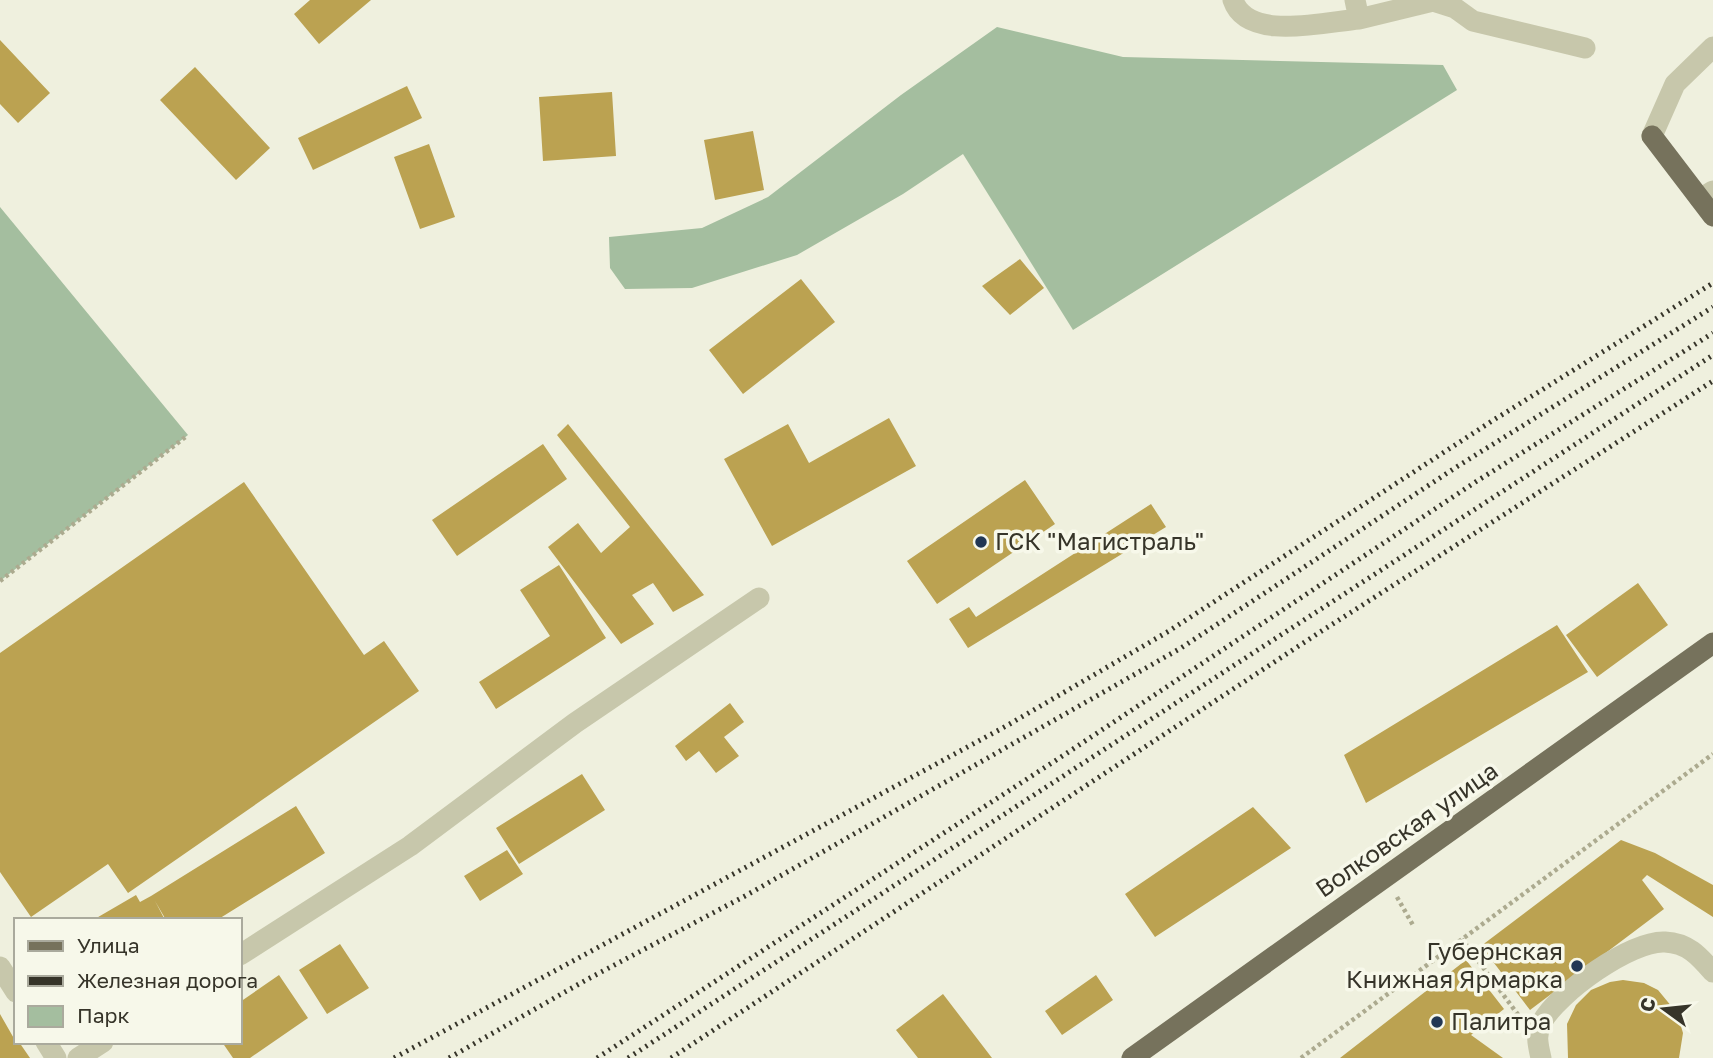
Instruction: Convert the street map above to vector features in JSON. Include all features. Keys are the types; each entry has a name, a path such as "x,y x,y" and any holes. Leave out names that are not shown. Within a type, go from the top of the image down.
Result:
{"main road":[{"path":"1651,136 1707,195 1713,216"},
{"name":"Волковская улица","path":"1132,1058 1713,643"}],"street":[{"path":"1233,0 1237,12 1256,24 1283,26 1357,9 1433,1 1455,8 1473,21 1585,48"},
{"path":"1651,136 1675,84 1713,47"},
{"path":"242,954 410,846 575,723 759,598"},
{"path":"1539,1048 1542,1022 1561,998 1624,953 1664,942 1691,948 1713,972"},
{"path":"0,967 14,989"},
{"path":"78,1058 100,1044"}],"path":[{"path":"0,581 188,435"},
{"path":"1301,1058 1713,754"},
{"path":"1462,939 1539,1048"}],"green space":[{"path":"997,27 1123,57 1443,65 1457,90 1073,330 963,154 903,194 797,255 692,288 625,289 610,268 609,237 702,228 768,197 901,95"},
{"path":"0,207 188,435 0,581"}],"building":[{"path":"310,0 371,0 319,44 294,14"},
{"path":"0,40 50,93 18,123 0,104"},
{"path":"195,67 270,148 236,180 160,100"},
{"path":"407,86 422,118 313,170 298,138"},
{"path":"612,92 616,156 543,161 539,97"},
{"path":"753,131 764,190 715,200 704,140"},
{"path":"429,144 455,217 420,229 394,157"},
{"path":"1020,259 1044,288 1010,315 982,286"},
{"path":"801,279 835,322 743,394 709,350"},
{"path":"889,418 916,466 772,546 724,459 788,424 809,463"},
{"path":"568,424 704,595 673,612 653,583 632,595 654,624 621,644 548,547 578,523 601,553 630,527 557,435"},
{"path":"543,444 567,479 457,556 432,520"},
{"name":"ГСК \"Магистраль\"","path":"1025,480 1055,524 937,604 907,561"},
{"path":"244,482 364,655 384,641 419,691 128,893 108,864 31,917 0,872 0,653"},
{"path":"1151,504 1166,527 968,648 949,619 969,607 976,617"},
{"path":"559,565 606,638 496,709 479,682 550,636 520,590"},
{"path":"1638,583 1668,625 1597,677 1566,635"},
{"path":"1557,625 1588,672 1366,803 1344,755"},
{"path":"730,703 744,722 724,737 739,756 716,773 699,751 686,761 675,746"},
{"path":"582,774 605,810 519,864 496,828"},
{"path":"296,806 325,853 220,918 165,918 155,901 164,918 96,918 136,895 140,902"},
{"path":"1253,807 1291,848 1155,937 1125,894"},
{"path":"1621,840 1655,853 1713,885 1713,917 1647,875 1642,880 1664,909 1530,1010 1481,946"},
{"path":"507,850 523,874 480,901 464,876"},
{"path":"340,944 369,988 327,1014 299,970"},
{"name":"Палитра","path":"1466,960 1504,1009 1471,1035 1503,1058 1340,1058"},
{"path":"279,975 308,1018 250,1058 233,1058 223,1044 242,1044 242,1001"},
{"path":"1096,975 1113,1000 1062,1035 1045,1011"},
{"path":"1623,980 1644,983 1658,990 1677,1013 1683,1033 1679,1058 1568,1058 1567,1024 1576,1005 1591,990"},
{"path":"943,994 992,1058 918,1058 896,1030"},
{"path":"0,1014 14,1038 14,1044 20,1044 30,1058 0,1058"}],"railway":[{"path":"394,1058 1008,725 1169,631 1492,421 1713,283"},
{"path":"449,1058 586,980 745,896 1181,648 1458,466 1713,307"},
{"path":"597,1058 1064,755 1477,481 1713,333"},
{"path":"628,1058 1713,355"},
{"path":"671,1058 1317,634 1713,381"}],"place":[{"name":"ГСК \"Магистраль\"","path":"981,542"},
{"name":"Губернская Книжная Ярмарка","path":"1577,966"},
{"name":"Палитра","path":"1437,1022"}]}
